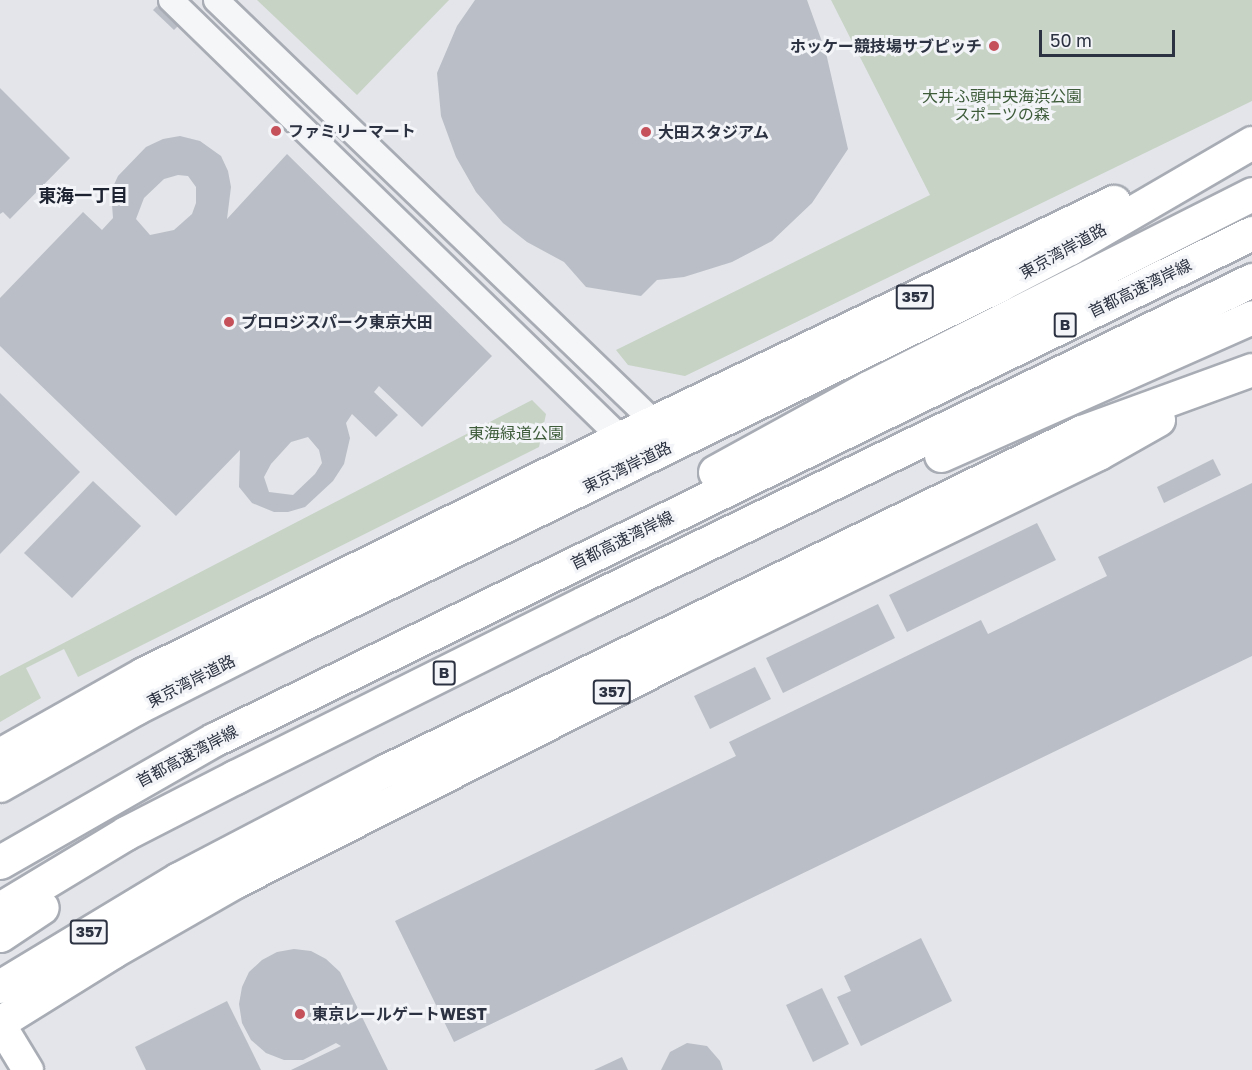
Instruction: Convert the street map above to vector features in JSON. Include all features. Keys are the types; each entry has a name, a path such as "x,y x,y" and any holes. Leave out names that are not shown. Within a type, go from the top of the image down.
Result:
{"highway":[{"name":"東京湾岸道路","path":"0,786 126,714 284,634 1001,285 1070,249 1252,143"},
{"name":"357","path":"0,755 144,674 621,438 1123,197 1214,165"},
{"path":"873,403 1252,194"},
{"name":"首都高速湾岸線","path":"0,862 215,739 580,559 618,526 873,403 1252,233"},
{"name":"B","path":"0,909 126,834 235,777 586,602 900,463 1252,280"},
{"path":"900,463 1252,316"},
{"name":"357","path":"0,987 179,879 386,771 1082,432 1242,374"},
{"name":"357","path":"0,1024 114,952 236,882 688,653 1099,454 1242,374"},
{"path":"0,843 38,822 215,739"},
{"name":"B","path":"0,935 235,777"}],"main road":[{"path":"0,1024 28,1070"}],"street":[{"path":"171,0 621,438"},
{"path":"216,0 654,423"}],"green space":[{"path":"257,0 449,0 357,95"},
{"name":"大井ふ頭中央海浜公園 スポーツの森","path":"831,0 1252,0 1252,101 685,376 628,365 616,350 930,195"},
{"name":"東海緑道公園","path":"532,400 546,414 539,447 78,677 64,649 26,668 41,698 0,722 0,676"}],"building":[{"name":"大田スタジアム","path":"475,0 807,0 826,53 848,149 812,203 772,241 732,262 684,277 657,280 641,296 586,287 564,262 527,242 503,223 476,192 456,157 441,116 437,73 457,26"},
{"path":"157,6 178,26 174,30 153,10"},
{"path":"0,88 70,158 10,219 3,212 0,214"},
{"name":"プロロジスパーク東京大田","path":"180,136 200,141 221,156 228,171 231,187 227,219 287,154 492,356 422,427 379,386 374,392 398,415 376,437 352,414 346,423 350,438 344,464 333,481 305,507 288,512 274,512 252,503 239,487 240,450 176,516 0,346 0,298 83,212 102,230 113,218 111,191 118,176 146,147 163,139","holes":["178,175 188,176 196,187 196,203 192,214 174,230 150,235 136,219 144,198 164,179","308,437 319,450 322,463 315,474 293,495 269,492 264,477 271,464 291,442"]},
{"path":"0,393 80,472 0,554"},
{"path":"1213,459 1221,475 1164,503 1157,487"},
{"path":"93,481 141,526 72,598 24,553"},
{"path":"1252,483 1252,656 454,1042 395,921 736,756 729,742 981,620 988,634 1107,576 1098,557"},
{"path":"1037,523 1056,560 907,632 889,595"},
{"path":"878,604 895,638 783,693 766,658"},
{"path":"755,667 771,699 710,729 694,696"},
{"path":"921,938 952,1001 861,1046 837,997 851,991 844,976"},
{"name":"東京レールゲートWEST","path":"294,949 311,951 326,959 340,972 388,1070 291,1070 341,1046 336,1043 303,1060 284,1060 266,1053 251,1040 242,1023 239,1004 242,987 249,972 262,960 277,952"},
{"path":"822,988 849,1044 813,1062 786,1005"},
{"path":"227,1001 261,1070 146,1070 135,1047"},
{"path":"687,1043 707,1046 720,1061 723,1070 661,1070 670,1052"},
{"path":"622,1057 628,1070 594,1070"}],"place":[{"name":"ホッケー競技場サブピッチ","path":"994,46"},
{"name":"ファミリーマート","path":"276,131"},
{"name":"大田スタジアム","path":"646,132"},
{"name":"プロロジスパーク東京大田","path":"229,322"},
{"name":"東京レールゲートWEST","path":"300,1014"}],"district":[{"name":"東海一丁目","path":"83,195"}]}
